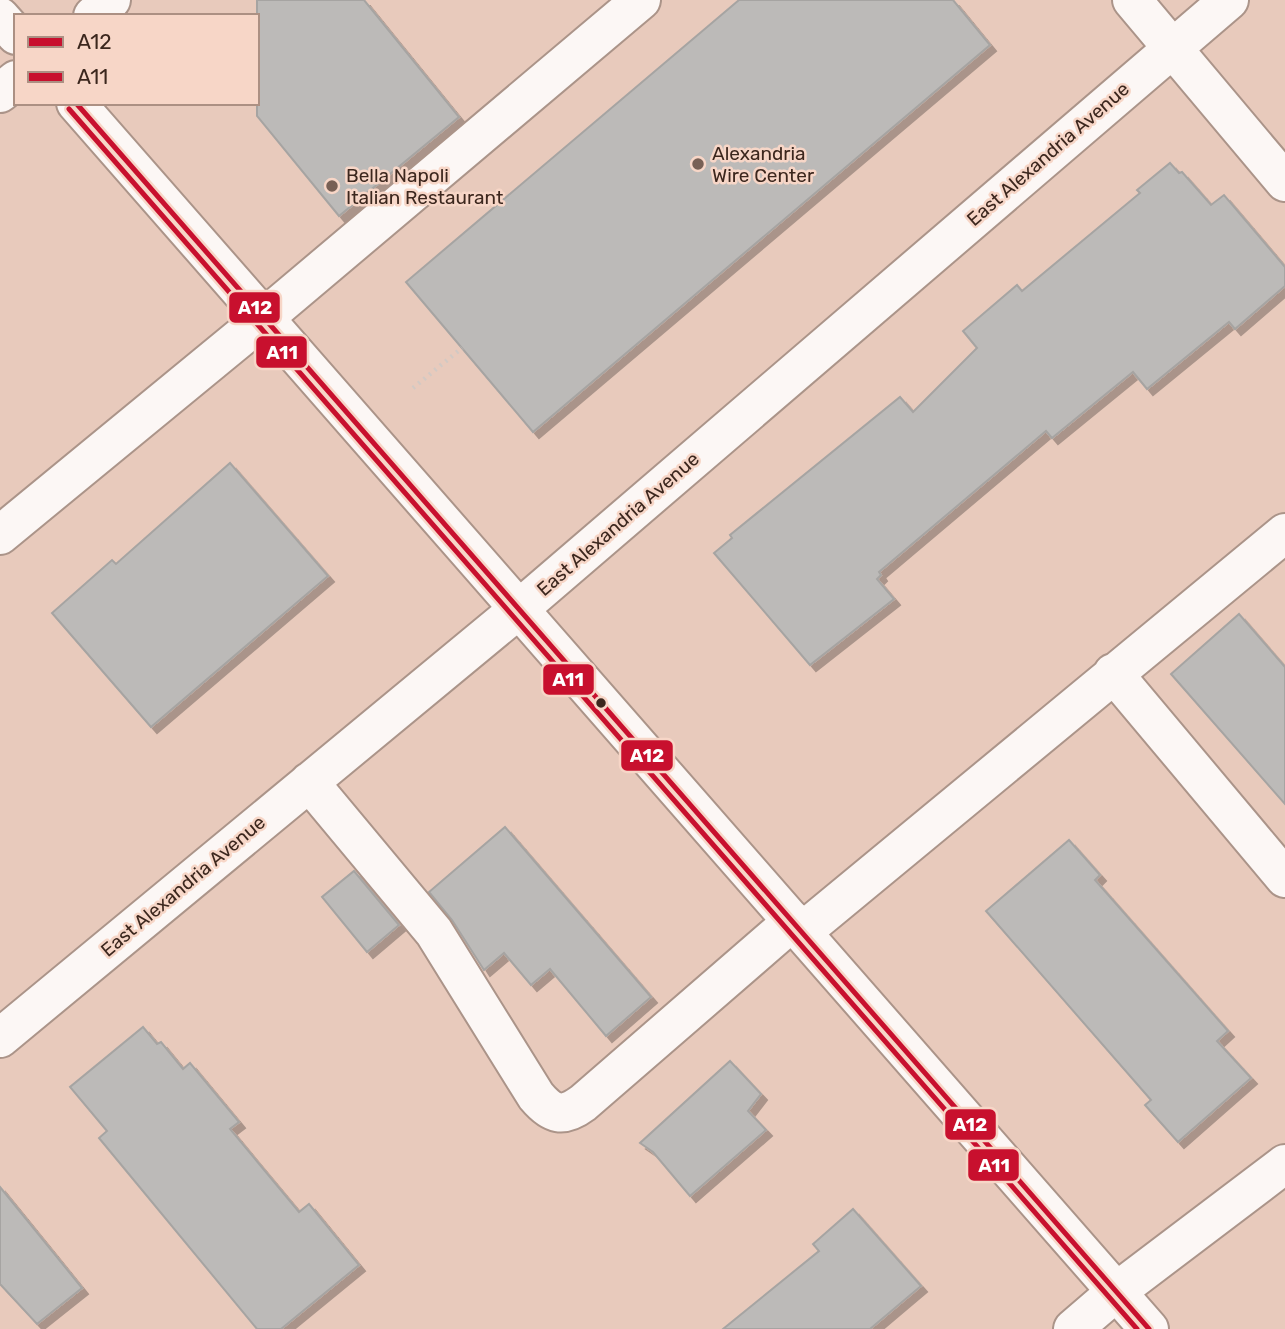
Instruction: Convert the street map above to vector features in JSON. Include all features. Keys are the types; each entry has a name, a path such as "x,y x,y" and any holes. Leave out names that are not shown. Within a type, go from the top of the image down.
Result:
{"street":[{"path":"95,14 111,0"},
{"path":"0,536 641,0"},
{"path":"1132,0 1285,182"},
{"name":"East Alexandria Avenue","path":"0,1038 519,609 1229,0"},
{"path":"0,17 14,33"},
{"path":"0,93 14,82"},
{"path":"78,105 1149,1329"},
{"path":"309,782 434,932 536,1096 545,1107 559,1113 572,1111 1285,533"},
{"path":"1113,673 1285,878"},
{"path":"1073,1329 1116,1292 1285,1164"}],"path":[{"path":"413,388 462,348"}],"building":[{"path":"257,0 364,0 459,117 339,216 257,116"},
{"name":"Alexandria Wire Center","path":"739,0 953,0 990,45 533,432 406,282"},
{"path":"1170,163 1179,173 1182,172 1211,205 1224,195 1285,267 1285,286 1235,329 1229,322 1147,389 1133,372 1052,438 1046,431 879,572 881,575 877,579 894,599 810,665 714,553 732,538 730,535 900,397 913,412 977,348 963,331 1017,285 1022,291 1140,193 1137,190"},
{"path":"230,463 328,576 151,727 52,613 112,560 116,564"},
{"path":"1239,614 1285,667 1285,804 1171,674"},
{"path":"505,827 651,997 606,1036 550,969 531,985 504,953 484,970 452,920 429,892"},
{"path":"1069,840 1100,875 1095,880 1228,1031 1217,1041 1251,1078 1178,1142 1145,1105 1151,1100 986,911"},
{"path":"354,871 399,925 367,952 322,897"},
{"path":"143,1027 157,1044 161,1042 183,1069 190,1063 239,1122 230,1129 299,1212 309,1204 359,1265 281,1329 257,1329 99,1138 107,1131 70,1087"},
{"path":"730,1061 761,1094 748,1111 766,1130 690,1196 653,1152 640,1143"},
{"path":"0,1187 82,1288 37,1324 0,1284"},
{"path":"853,1209 921,1286 870,1329 723,1329 819,1251 813,1244"}],"transit line":[{"name":"A12","path":"78,105 1149,1329"},
{"name":"A11","path":"69,109 1137,1329"}],"place":[{"name":"Alexandria Wire Center","path":"698,164"},
{"name":"Bella Napoli Italian Restaurant","path":"332,186"}]}
